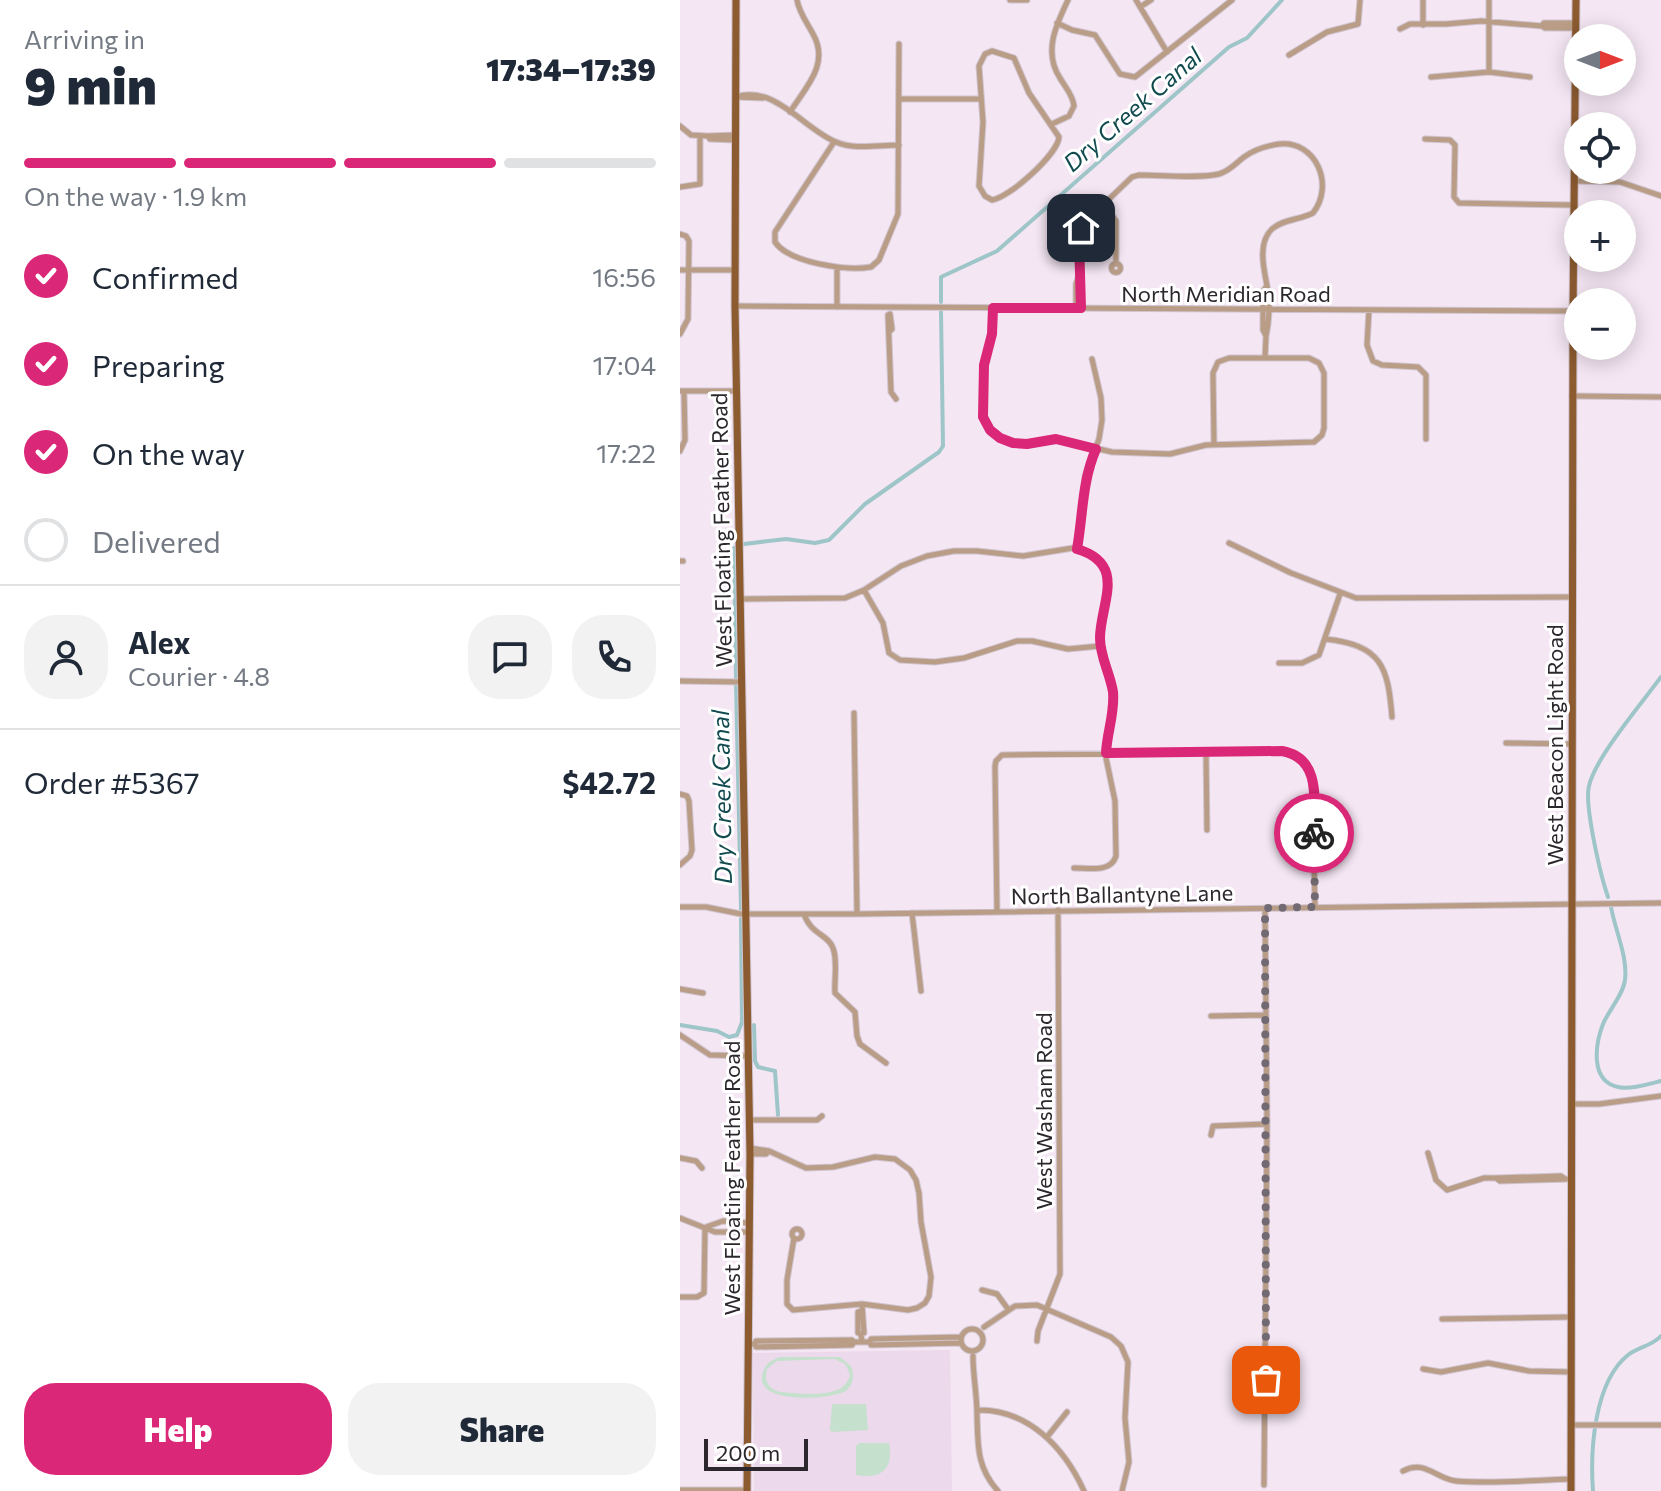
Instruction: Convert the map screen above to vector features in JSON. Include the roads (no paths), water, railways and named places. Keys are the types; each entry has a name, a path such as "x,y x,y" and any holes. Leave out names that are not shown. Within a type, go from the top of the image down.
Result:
{"main road":[{"name":"West Floating Feather Road","path":"736,0 736,391 752,1344 747,1491"},
{"name":"West Beacon Light Road","path":"1576,0 1576,24"},
{"name":"West Beacon Light Road","path":"1571,1491 1568,1179 1571,1104 1572,360"}],"street":[{"path":"790,112 815,74 820,58 817,42 797,0"},
{"path":"1010,0 1027,0"},
{"path":"1052,124 1069,116 1074,106 1071,94 1054,66 1052,43 1068,0"},
{"path":"1136,0 1167,52"},
{"path":"1140,7 1151,0"},
{"path":"1057,23 1095,35 1118,71 1131,78 1138,76 1232,0"},
{"path":"1289,55 1327,32 1358,24 1360,0"},
{"path":"1423,0 1423,25"},
{"path":"1489,0 1489,72"},
{"path":"1400,29 1410,24 1489,21 1545,28 1564,27"},
{"path":"834,142 775,232 775,242 783,251 837,268 871,267 879,260 897,218 899,44"},
{"path":"992,51 1014,58 1029,93 1059,137 1057,148 997,200 985,196 979,186 983,122 980,99 981,59 992,51"},
{"path":"1431,77 1489,72 1530,77"},
{"path":"736,97 756,95 774,101 834,142 846,145 899,145"},
{"path":"899,99 980,99"},
{"path":"680,126 691,135 708,136 710,139 735,137"},
{"path":"680,187 698,186 700,136"},
{"path":"1425,139 1450,140 1455,145 1454,197 1459,203 1564,205"},
{"path":"1078,308 1076,284 1081,228 1087,218 1135,175 1218,175 1232,168 1253,150 1281,144 1303,149 1319,166 1322,190 1317,208 1306,216 1280,223 1269,231 1264,240 1265,358"},
{"path":"1626,184 1661,196"},
{"path":"1103,203 1116,221 1116,264"},
{"path":"680,334 688,322 689,241 683,235"},
{"path":"837,268 837,307"},
{"path":"680,270 735,270"},
{"name":"North Meridian Road","path":"735,306 890,310 1564,311"},
{"path":"993,308 992,334 984,365 983,417 990,430 1013,443 1056,439 1114,452 1170,454 1214,444 1310,443 1319,439 1324,428 1324,373 1319,363 1309,358 1229,358 1218,362 1213,373 1214,444"},
{"path":"890,310 891,392 896,399"},
{"path":"1369,310 1367,345 1373,361 1382,365 1418,367 1426,375 1426,439"},
{"path":"1077,549 1085,476 1101,430 1102,408 1092,359"},
{"path":"680,451 685,440 682,391 736,391"},
{"path":"1572,396 1661,397"},
{"path":"1229,543 1340,594 1368,600 1572,597"},
{"path":"740,599 835,600 864,590 901,566 940,553 977,551 1023,556 1077,549 1096,559 1108,578 1109,592 1100,646 1113,702 1106,753 1115,801 1115,861 1108,867 1074,868"},
{"path":"864,590 883,623 889,653 896,659 950,661 1022,641 1068,649 1100,646"},
{"path":"1279,663 1302,663 1316,658 1322,651 1340,594"},
{"path":"1325,639 1339,640 1363,650 1382,665 1388,679 1392,717"},
{"path":"680,681 741,682"},
{"path":"854,713 857,914"},
{"path":"1506,743 1572,744"},
{"path":"1206,752 1207,830"},
{"path":"997,912 995,766 999,757 1106,753 1293,753 1305,762 1313,780 1315,907"},
{"path":"683,795 692,850 683,863"},
{"name":"North Ballantyne Lane","path":"680,907 706,907 746,914 857,914 1661,903"},
{"path":"1264,1485 1265,908"},
{"name":"West Washam Road","path":"1037,1341 1060,1274 1058,910"},
{"path":"912,913 921,991"},
{"path":"804,914 810,928 833,948 835,993 855,1012 858,1041 863,1048 886,1063"},
{"path":"680,989 703,993"},
{"path":"1211,1016 1266,1015"},
{"path":"680,1035 710,1055 749,1056"},
{"path":"1571,1104 1599,1104 1661,1096"},
{"path":"749,1120 817,1120 822,1116"},
{"path":"1211,1135 1213,1126 1267,1124"},
{"path":"750,1151 766,1154 769,1151 806,1168 833,1167 886,1157 895,1159 910,1170 919,1193 930,1266 931,1288 925,1303 908,1310 862,1307 797,1311 790,1307 787,1300 794,1238"},
{"path":"1428,1153 1436,1180 1447,1190 1484,1178 1561,1176 1568,1179"},
{"path":"680,1158 696,1161 702,1168"},
{"path":"680,1218 728,1234 748,1228"},
{"path":"705,1228 723,1221 748,1228"},
{"path":"680,1297 702,1295 705,1289 705,1228"},
{"path":"982,1290 997,1294 1008,1309"},
{"path":"961,1340 968,1330 984,1327 1008,1309 1030,1304 1111,1337 1121,1346 1128,1362 1125,1418 1129,1462 1122,1491"},
{"path":"862,1307 858,1312 858,1333 862,1342"},
{"path":"1442,1319 1571,1317"},
{"path":"973,1353 982,1344 984,1327"},
{"path":"974,1330 982,1335"},
{"path":"752,1344 756,1347 870,1342 871,1345 961,1340"},
{"path":"961,1340 973,1353 976,1449 986,1476 997,1491"},
{"path":"1423,1369 1441,1372 1488,1363 1529,1371 1571,1372"},
{"path":"977,1410 1010,1414 1031,1424 1060,1450 1084,1491"},
{"path":"1047,1437 1067,1412"},
{"path":"1571,1425 1661,1425"},
{"path":"1403,1471 1423,1467 1458,1481 1571,1479"},
{"path":"680,1490 747,1491"}],"waterway":[{"name":"Dry Creek Canal","path":"941,302 941,277 997,251 1229,47 1247,38 1282,0"},
{"name":"Dry Creek Canal","path":"744,544 786,539 815,543 829,540 865,504 939,452 943,446 941,312"},
{"name":"Dry Creek Canal","path":"736,547 736,678"},
{"path":"1608,897 1591,824 1589,786 1609,746 1661,677"},
{"name":"Dry Creek Canal","path":"736,683 741,909"},
{"path":"1611,907 1623,953 1625,980 1600,1032 1597,1052 1599,1070 1609,1083 1623,1088 1661,1081"},
{"name":"Dry Creek Canal","path":"680,1025 717,1031 729,1037 737,1035 742,1022 741,919"},
{"path":"754,1025 755,1061 758,1067 775,1071 778,1115"},
{"path":"1593,1491 1594,1438 1601,1399 1608,1382 1628,1355 1661,1336"}]}
